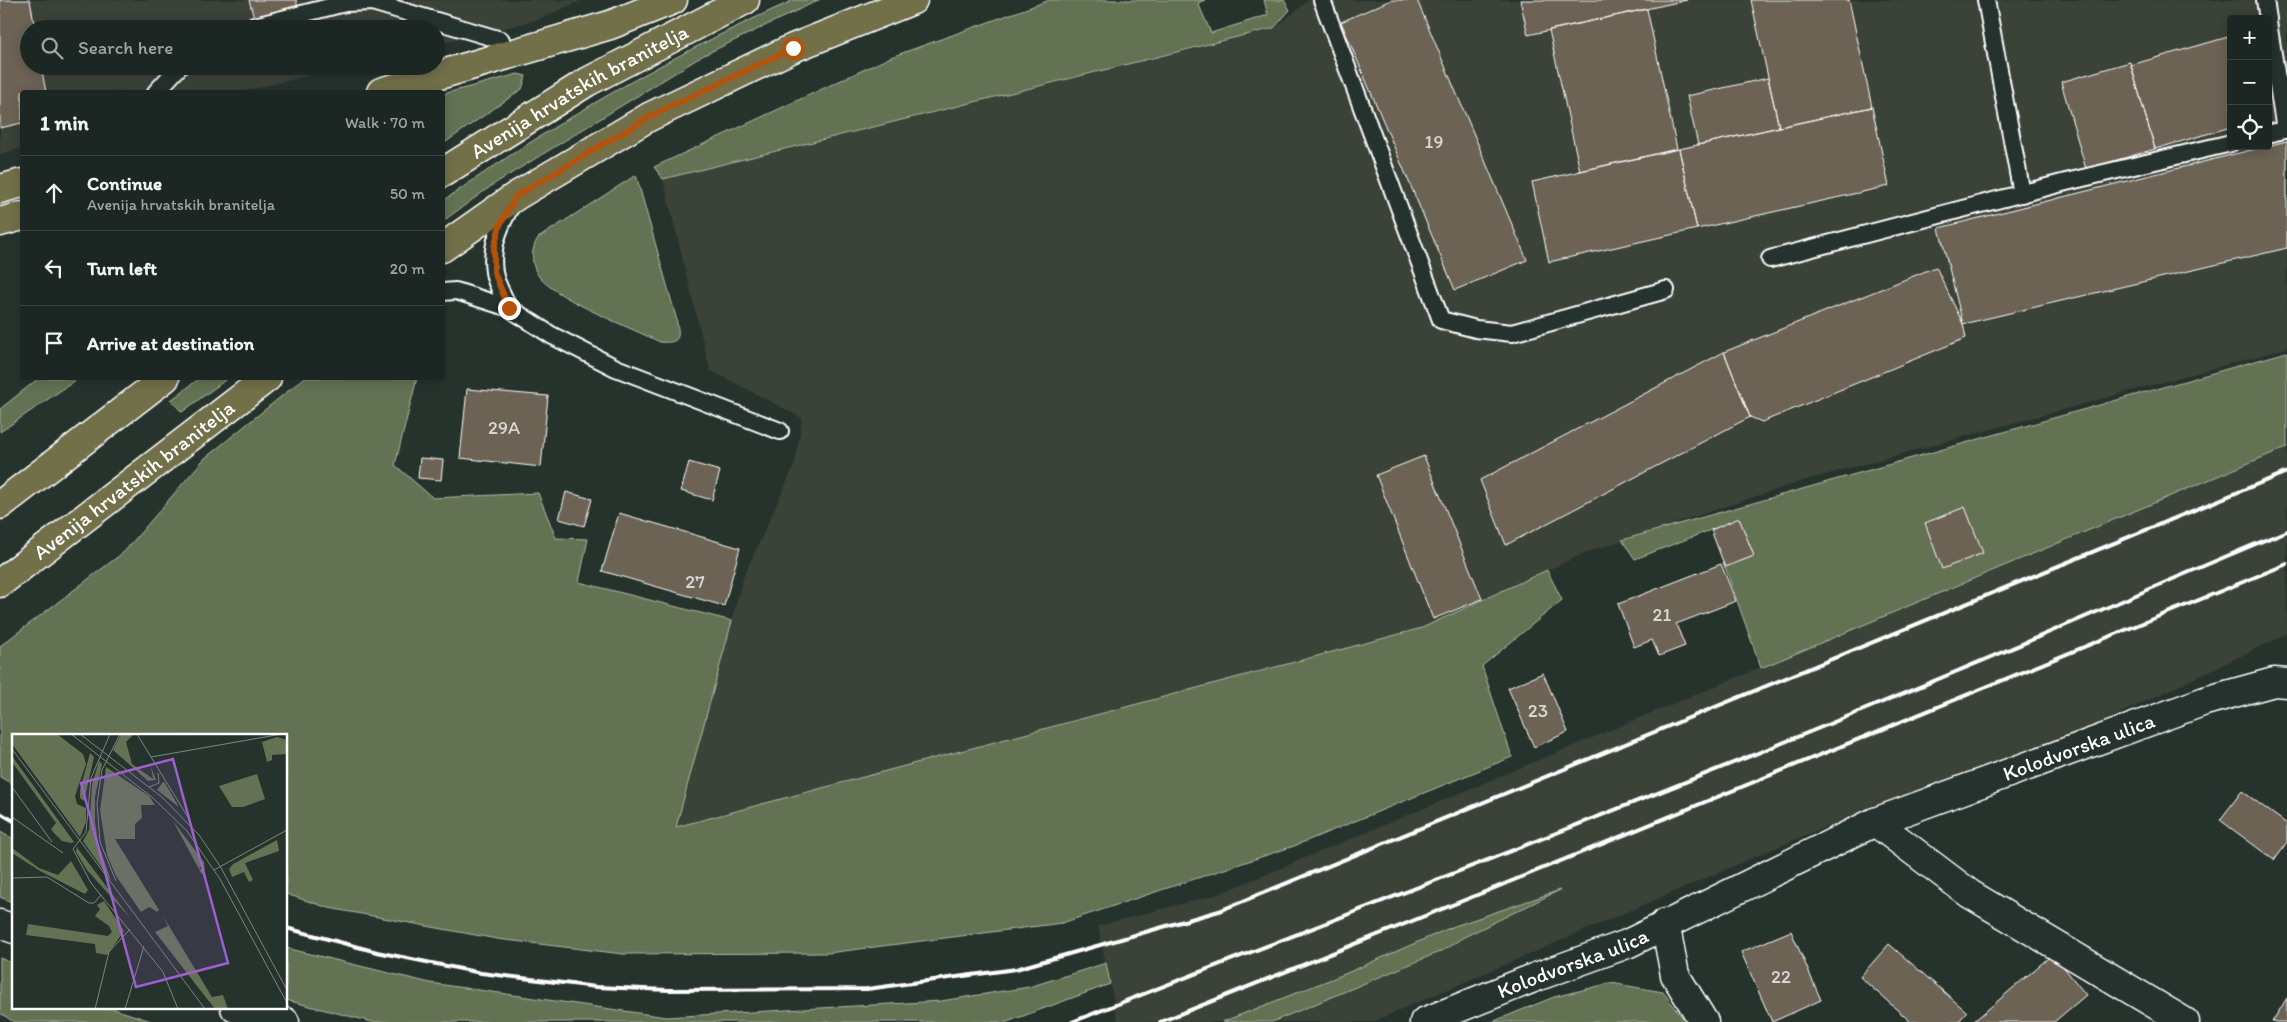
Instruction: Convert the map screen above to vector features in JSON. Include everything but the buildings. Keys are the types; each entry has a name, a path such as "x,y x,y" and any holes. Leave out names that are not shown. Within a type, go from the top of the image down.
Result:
{"main road":[{"path":"445,74 506,56 627,10 673,0"},
{"name":"Avenija hrvatskih branitelja","path":"445,171 587,82 745,0"},
{"path":"445,246 516,196 649,117 793,48 914,0"},
{"path":"389,90 441,75"},
{"path":"0,189 20,184"},
{"path":"0,222 20,217"},
{"path":"0,505 162,380"},
{"name":"Avenija hrvatskih branitelja","path":"0,583 264,380"}],"street":[{"name":"Kolodvorska ulica","path":"1424,1022 1536,976 1626,944 1665,923 1875,822 2205,701 2274,682 2287,683"},
{"path":"1875,822 1970,894 2185,1022"},
{"name":"Kolodvorska ulica","path":"1665,923 1675,975 1704,1022"},
{"path":"0,924 12,929"},
{"path":"242,1010 285,1022"}],"lane":[{"path":"1322,0 1441,320 1476,329 1512,333 1666,290"},
{"path":"1986,0 2022,194"},
{"path":"2265,0 2267,15"},
{"path":"278,20 345,3 372,2 433,20"},
{"path":"445,24 501,40 506,56"},
{"path":"2272,44 2286,130 2272,133"},
{"path":"158,90 172,75"},
{"path":"1770,259 2022,194 2227,144"},
{"path":"509,308 494,272 494,248 500,225 516,196"},
{"path":"445,292 456,291 509,308 551,335 616,368 780,431"},
{"path":"229,1022 234,1010"}],"shaded area":[{"path":"0,0 582,0 540,19 445,43 445,20 20,20 20,75 310,75 249,90 20,90 20,149 0,154"},
{"path":"1309,0 2287,0 2287,348 1806,480 1587,552 1422,628 676,827 743,578 795,464 802,418 710,370 663,179 1274,29"},
{"path":"2287,447 2287,634 2035,754 1815,831 1372,1022 1118,1022 1098,926 1219,894"}],"green space":[{"path":"794,0 819,0 704,55 494,184 445,220 445,200 527,144 658,67"},
{"path":"1050,0 1205,0 1198,3 1211,33 1268,15 1264,0 1284,0 1290,10 1274,28 663,179 654,167 891,57"},
{"path":"518,74 526,76 522,89 445,143 445,93"},
{"path":"636,175 676,317 678,337 673,341 660,342 563,296 540,278 533,264 533,253 538,238"},
{"path":"2287,352 2287,447 1761,668 1725,567 1754,556 1739,519 1635,559 1622,540"},
{"path":"36,380 76,380 0,432 0,409"},
{"path":"197,380 225,380 182,412 171,400"},
{"path":"302,380 416,380 395,465 433,498 538,493 556,538 588,539 579,582 732,621 676,827 1422,628 1547,570 1562,600 1482,666 1512,757 1294,846 1062,923 828,953 623,954 497,939 329,908 288,895 288,734 12,734 12,784 0,777 0,646 124,552 204,459"},
{"path":"0,832 12,838 12,902 0,897"},
{"path":"1560,890 1462,938 1444,950 1272,1022 1222,1022 1347,973 1452,927"},
{"path":"288,948 430,983 666,1017 941,1001 1029,987 1106,963 1110,984 1007,1022 372,1022 288,1001"},
{"path":"0,958 12,963 12,1010 117,1010 154,1022 14,1022 0,1013"},
{"path":"1611,983 1663,992 1686,1022 1492,1022 1554,997"}],"railway":[{"path":"288,929 377,952 481,973 596,987 669,990 867,989 1016,969 1219,911 2287,472"},
{"path":"1072,1022 1739,761 2001,653 2287,531"},
{"path":"1160,1022 1497,887 2287,564"},
{"path":"0,813 12,820"}],"route":[{"path":"509,308 494,272 494,248 500,225 516,196 582,155 649,117 793,48"}]}
